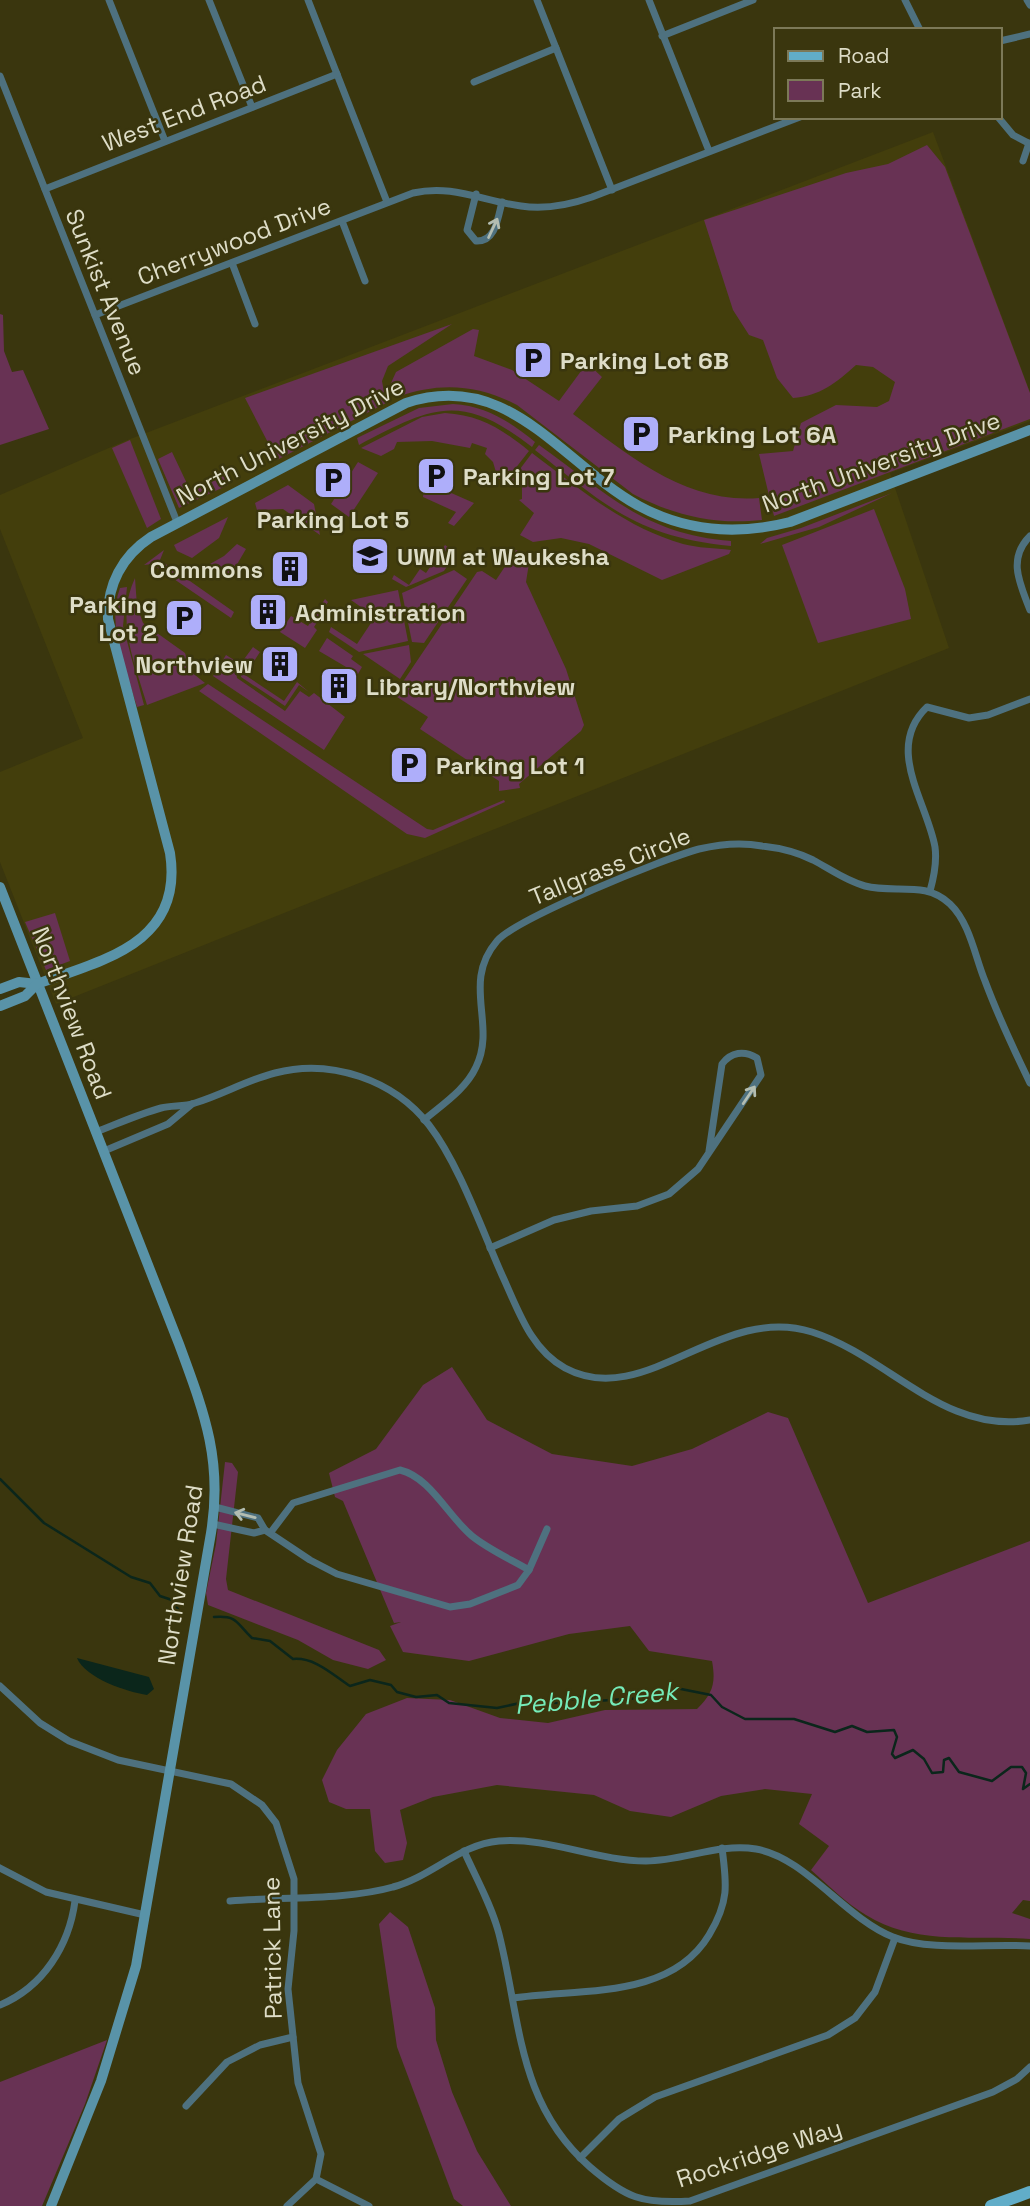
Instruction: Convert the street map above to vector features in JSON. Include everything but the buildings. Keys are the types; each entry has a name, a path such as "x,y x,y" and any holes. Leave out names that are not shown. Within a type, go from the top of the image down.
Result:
{"main road":[{"path":"991,2206 1030,2192"}],"street":[{"path":"109,0 165,141"},
{"path":"209,0 252,107"},
{"path":"308,0 387,202"},
{"path":"537,0 612,190"},
{"path":"649,0 709,151"},
{"path":"662,36 753,0"},
{"path":"905,0 919,28"},
{"path":"1027,0 1030,5"},
{"path":"1002,41 1030,34"},
{"path":"474,82 556,48"},
{"name":"West End Road","path":"45,189 337,74"},
{"name":"Sunkist Avenue","path":"0,76 177,522"},
{"name":"Cherrywood Drive","path":"95,315 387,202 438,189 475,194 502,202 548,207 575,203 795,119"},
{"path":"1000,119 1013,135 1029,144 1023,160"},
{"path":"475,194 467,230 476,241 483,241 491,235 502,202"},
{"path":"342,220 365,281"},
{"path":"232,263 255,324"},
{"name":"North University Drive","path":"0,1006 25,996 37,984 136,943 154,928 168,902 172,881 170,853 110,636 107,611 111,588 123,563 145,540 177,522 406,403 443,394 468,396 499,404 630,500 677,522 715,530 758,529 800,519 1030,430"},
{"path":"1030,536 1019,551 1016,568 1030,610"},
{"path":"1030,699 988,715 969,719 927,707 915,724 908,754 913,785 934,845 935,868 930,891 952,906 962,921 992,999 1030,1083"},
{"name":"Tallgrass Circle","path":"425,1120 466,1083 475,1069 483,1045 479,990 484,962 499,938 520,922 675,857 724,845 760,845 797,853 868,887 930,891"},
{"name":"Northview Road","path":"0,887 205,1415 215,1456 215,1507 136,1966 112,2049 51,2206"},
{"name":"North University Drive","path":"0,989 19,982 37,984"},
{"path":"490,1248 554,1220 591,1211 637,1206 660,1199 690,1178 709,1151 761,1075 757,1058 749,1053 732,1055 722,1064 709,1151"},
{"path":"96,1132 162,1108 193,1104 278,1072 326,1069 357,1075 387,1089 425,1120 452,1166 532,1337 554,1361 576,1373 599,1378 627,1377 727,1335 754,1328 783,1326 802,1329 835,1342 964,1416 998,1423 1030,1420"},
{"path":"104,1151 168,1124 193,1104"},
{"path":"212,1524 254,1533 268,1531 293,1503 400,1470 420,1480 452,1518 474,1538 529,1570"},
{"path":"215,1507 258,1518 268,1531 310,1560 337,1574 450,1607 470,1604 518,1585 529,1570 547,1529"},
{"name":"Patrick Lane","path":"0,1686 40,1723 69,1741 118,1760 232,1784 262,1805 281,1835 289,1858 295,1896 288,1967 293,2037 302,2102 321,2154 316,2179"},
{"path":"230,1901 349,1894 394,1887 429,1872 464,1851 498,1841 537,1842 646,1861 722,1848 758,1849 781,1859 856,1918 895,1938 937,1945 1030,1946"},
{"path":"513,1997 623,1987 663,1977 685,1962 698,1952 723,1911 726,1877 722,1848"},
{"name":"Rockridge Way","path":"464,1851 498,1931 521,2049 533,2089 547,2119 580,2158 617,2190 654,2203 690,2201 993,2092 1017,2079 1030,2067"},
{"path":"0,1868 25,1883 75,1901 145,1915"},
{"path":"0,2005 27,1990 50,1966 68,1932 75,1901"},
{"path":"580,2158 619,2119 655,2098 827,2036 855,2018 875,1992 895,1938"},
{"path":"186,2106 227,2062 260,2045 293,2037"},
{"path":"287,2206 316,2179 369,2206"}],"shaded area":[{"path":"933,132 1030,392 1030,421 890,473 949,648 56,1004 0,862 0,772 83,738 0,529 0,495 125,441"},
{"path":"77,1658 149,1677 154,1689 147,1695 118,1687 88,1672"}],"green space":[{"path":"927,145 945,167 1030,393 1030,419 774,516 759,454 793,451 801,423 836,405 877,407 889,401 895,382 873,367 856,365 827,388 811,395 793,398 777,378 763,340 749,335 733,310 704,220 846,173 888,164"},
{"path":"0,314 3,315 4,351 12,372 23,370 49,429 0,445"},
{"path":"452,324 388,366 382,381 386,403 277,460 245,398"},
{"path":"473,329 479,330 474,356 512,370 559,401 587,363 602,377 573,414 637,460 682,485 732,498 759,498 762,520 712,520 649,502 633,494 517,405 502,398 473,389 443,387 397,397 391,383 396,372"},
{"path":"453,404 477,408 497,416 535,442 532,447 485,418 466,412 447,411 407,421 359,445 357,438 419,408"},
{"path":"458,414 490,424 529,451 507,479 498,479 493,462 485,454 487,448 472,443 470,448 432,441 397,442 394,449 381,456 361,448 422,417"},
{"path":"130,440 161,519 147,528 112,448"},
{"path":"539,445 606,495 650,520 700,537 731,541 731,546 671,535 625,516 535,450"},
{"path":"172,452 190,490 222,474 228,485 179,508 158,459"},
{"path":"532,453 603,506 641,528 683,544 731,550 729,554 662,580 589,544 561,538 533,542 520,535 534,513 519,500 522,499 522,487 511,481"},
{"path":"358,462 378,473 349,517 331,504"},
{"path":"288,485 314,504 320,535 283,509 257,510 255,503"},
{"path":"424,489 449,492 474,503 454,526 448,523 456,512 423,497"},
{"path":"892,493 819,527 760,544 767,538 801,528"},
{"path":"874,509 905,589 911,619 818,643 782,545"},
{"path":"228,517 219,538 192,558 177,551 174,545"},
{"path":"237,544 246,549 229,578 210,564"},
{"path":"445,545 456,553 444,571 406,587 392,579 394,575 409,585 420,569 426,573"},
{"path":"164,550 160,560 234,612 231,618 152,564 144,565"},
{"path":"516,550 530,557 526,582 566,669 584,725 581,731 519,784 520,788 499,791 499,781 420,729 428,717 394,695 477,572 482,571 496,580"},
{"path":"454,570 467,579 424,643 412,642 402,593"},
{"path":"135,578 137,606 143,623 185,653 190,671 205,683 147,705 127,626 129,594"},
{"path":"127,587 123,626 144,705 137,707 120,648 115,617 120,588"},
{"path":"398,590 408,641 359,652 329,632 331,627 357,644 375,617 351,600"},
{"path":"325,599 328,602 324,608 331,614 328,620 321,616 314,627 317,630 305,648 280,632 291,616 308,626"},
{"path":"327,638 353,656 351,659 362,667 358,674 319,651"},
{"path":"409,645 411,662 400,679 363,654"},
{"path":"253,647 260,652 245,675 284,701 297,682 309,692 299,685 285,706 241,677 239,666"},
{"path":"226,655 234,660 237,678 285,711 300,691 309,697 314,693 345,717 324,750 213,676"},
{"path":"208,684 427,829 433,830 504,800 505,802 425,838 407,834 199,691"},
{"path":"55,913 70,961 46,970 25,922"},
{"path":"452,1367 487,1420 552,1454 632,1466 692,1449 768,1412 788,1418 868,1603 1030,1541 1030,1901 1023,1900 1012,1913 1030,1919 1030,1939 925,1935 885,1925 866,1915 811,1870 829,1846 799,1824 812,1794 765,1789 721,1796 671,1817 630,1811 594,1795 497,1785 433,1797 400,1810 407,1843 403,1860 385,1863 375,1851 370,1809 346,1809 329,1802 322,1780 337,1750 366,1714 407,1698 450,1700 500,1718 548,1723 605,1710 697,1709 710,1693 714,1676 712,1661 649,1651 630,1626 569,1634 469,1661 403,1652 390,1626 401,1622 394,1623 343,1501 335,1497 329,1473 376,1449 423,1385"},
{"path":"225,1462 232,1463 238,1472 226,1579 228,1590 379,1650 386,1660 368,1669 333,1660 298,1640 208,1605 206,1593 216,1544"},
{"path":"390,1912 408,1927 435,2008 436,2040 452,2092 477,2151 511,2206 463,2206 454,2199 397,2047 379,1924"},
{"path":"107,2040 85,2104 42,2206 0,2206 0,2082"}],"waterway":[{"name":"Pebble Creek","path":"0,1479 44,1523 131,1577 150,1583 160,1596 172,1600 179,1611"},
{"name":"Pebble Creek","path":"214,1617 232,1619 252,1638 270,1641 293,1659 316,1664 350,1686 370,1680 391,1685 397,1692 416,1697 437,1695 449,1703 497,1708 525,1702 560,1703 584,1696 595,1701 644,1698 676,1688 711,1695 722,1707 745,1719 794,1719 835,1732 852,1726 867,1732 894,1730 897,1737 892,1754 895,1758 913,1750 924,1759 932,1773 943,1772 944,1760 949,1758 959,1772 992,1781 1011,1767 1022,1767 1026,1773 1023,1789 1030,1784"}],"place":[{"name":"Parking Lot 6B","path":"533,360"},
{"name":"Parking Lot 6A","path":"641,434"},
{"name":"Parking Lot 7","path":"436,476"},
{"name":"Parking Lot 5","path":"333,480"},
{"name":"UWM at Waukesha","path":"370,556"},
{"name":"Commons","path":"290,569"},
{"name":"Administration","path":"268,612"},
{"name":"Parking Lot 2","path":"184,618"},
{"name":"Northview","path":"280,664"},
{"name":"Library/Northview","path":"339,686"},
{"name":"Parking Lot 1","path":"409,765"}]}
